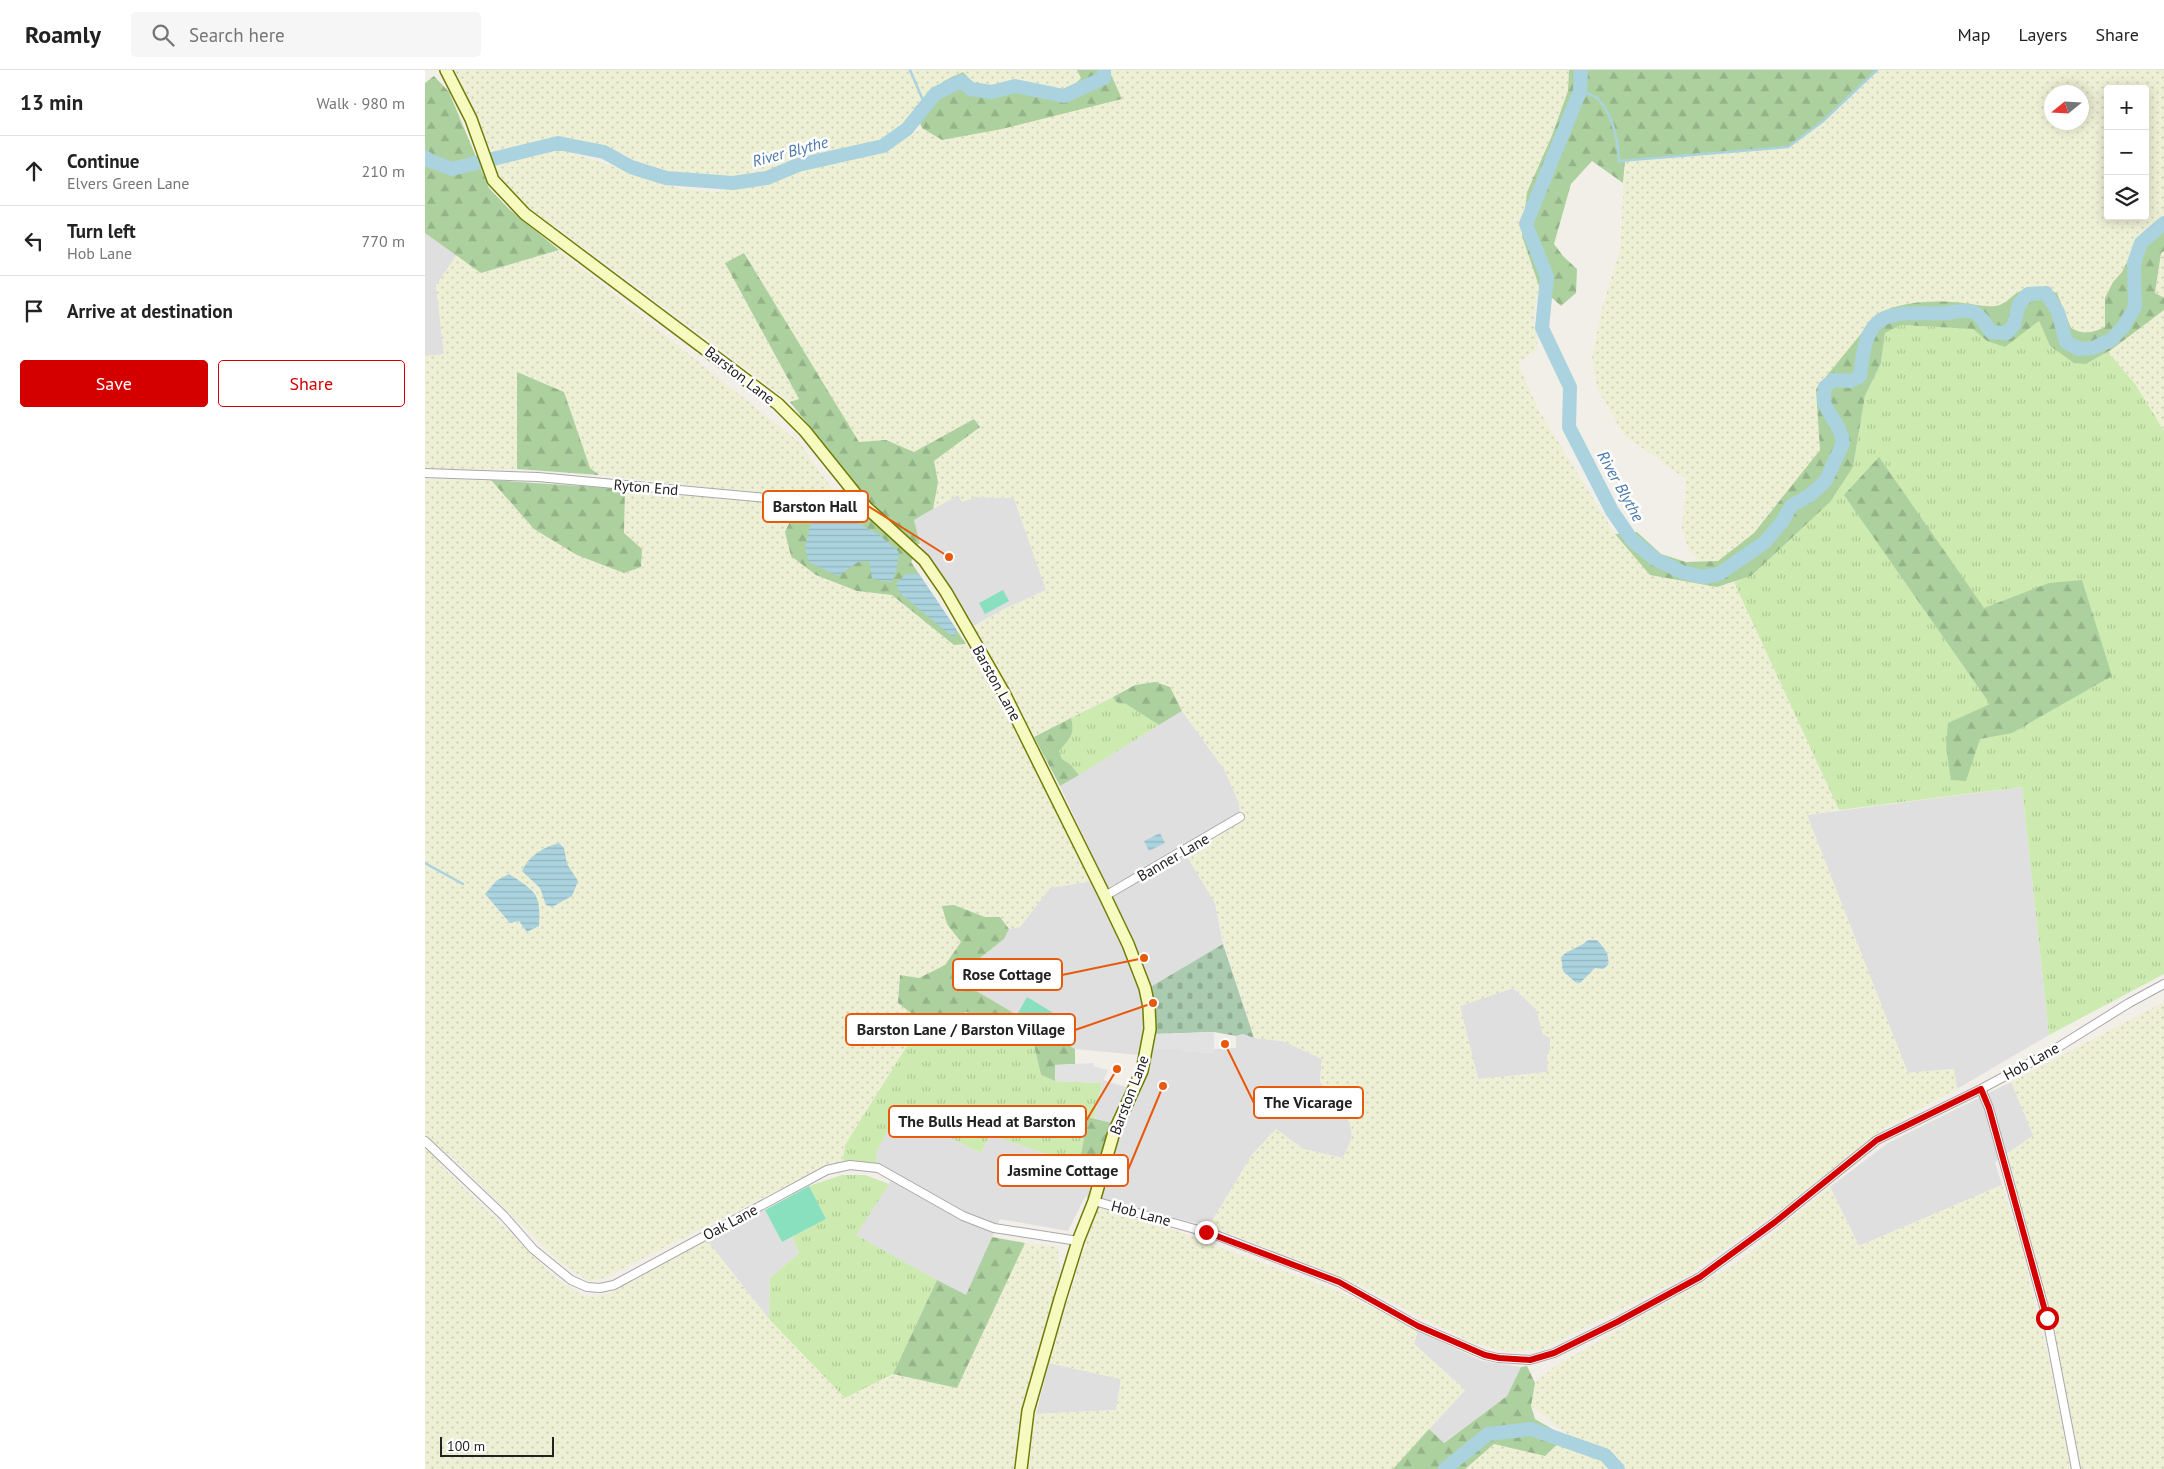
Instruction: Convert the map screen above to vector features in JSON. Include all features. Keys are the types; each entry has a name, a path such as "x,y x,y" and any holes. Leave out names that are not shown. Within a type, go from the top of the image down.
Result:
{"street":[{"name":"Barston Lane","path":"446,70 471,119 493,180 525,214 778,404 805,431 866,507 924,560 946,592 1004,693 1128,944 1145,988 1150,1029 1141,1071 1115,1132 1094,1201 1078,1241 1028,1411 1021,1469"},
{"name":"Ryton End","path":"425,473 538,477 866,507"},
{"name":"Banner Lane","path":"1105,896 1241,817"},
{"name":"Hob Lane","path":"1094,1201 1213,1234 1339,1282 1418,1326 1485,1355 1530,1360 1562,1349 1617,1322 1700,1277 1775,1222 1877,1140 1981,1089 2051,1051 2129,1002 2164,984"},
{"path":"1981,1089 1989,1108 2047,1318 2075,1469"},
{"name":"Oak Lane","path":"425,1141 504,1216 533,1249 571,1280 587,1287 600,1288 614,1285 827,1170 850,1165 878,1168 963,1216 994,1228 1078,1241"}],"shaded area":[{"path":"425,233 457,255 436,285 444,355 425,356"},
{"path":"958,495 962,502 975,497 1014,498 1046,590 1002,610 970,628 920,544 914,520"},
{"path":"1182,711 1224,769 1239,803 1240,812 1182,848 1108,888 1060,786"},
{"path":"2022,787 2049,1035 1957,1089 1953,1069 1908,1073 1807,815"},
{"path":"1185,853 1215,903 1223,944 1152,986 1141,965 1112,895"},
{"path":"1092,881 1133,965 1141,988 1147,1022 1139,1055 1075,1049 968,986 980,958 1004,939 1009,929 1020,927 1050,888"},
{"path":"1513,988 1536,1009 1543,1034 1550,1038 1550,1050 1547,1053 1548,1072 1478,1079 1460,1006"},
{"path":"1214,1032 1214,1053 1182,1051 1181,1049 1152,1049 1154,1034"},
{"path":"1243,1034 1254,1038 1283,1041 1322,1059 1320,1081 1350,1123 1352,1138 1343,1158 1303,1149 1276,1129 1252,1155 1209,1226 1085,1197 1068,1231 1000,1219 966,1296 855,1235 895,1174 876,1165 877,1151 897,1112 981,1153 990,1135 1105,1174 1116,1140 1150,1065 1152,1049 1182,1049 1182,1051 1214,1053 1214,1049 1236,1048 1236,1036"},
{"path":"1094,1063 1093,1066 1108,1070 1102,1083 1055,1081 1055,1065"},
{"path":"1103,1080 1129,1088 1112,1123 1094,1118"},
{"path":"2011,1082 2034,1135 1995,1162 2002,1185 1859,1246 1830,1187 1888,1143"},
{"path":"765,1210 782,1242 792,1237 799,1253 770,1278 769,1319 706,1239"},
{"path":"1418,1331 1482,1361 1521,1367 1507,1396 1443,1443 1429,1429 1465,1390 1414,1344"},
{"path":"1049,1363 1121,1379 1116,1410 1036,1414"}],"green space":[{"path":"455,70 1077,70 1082,78 1070,90 1056,91 1018,82 994,88 977,86 963,72 915,108 916,114 881,140 854,150 804,157 767,174 711,179 667,175 623,159 605,149 559,139 493,155"},
{"path":"1077,70 1109,70 1122,99 1002,129 942,140 922,128 914,108 944,81 963,72 985,95 1003,94 1015,86 1064,96 1081,78"},
{"path":"1109,70 1569,70 1568,91 1551,138 1522,236 1539,286 1534,315 1538,348 1518,364 1538,409 1615,534 1650,575 1717,587 1734,582 1839,810 1807,815 1908,1073 1954,1069 1957,1089 1884,1128 1784,1207 1683,1278 1543,1349 1508,1352 1473,1343 1352,1281 1209,1226 1252,1155 1276,1129 1303,1149 1343,1158 1352,1138 1350,1123 1320,1081 1322,1059 1283,1041 1254,1038 1224,944 1215,903 1185,853 1241,821 1239,803 1224,769 1182,711 1170,688 1135,685 1034,737 970,628 1002,610 1046,590 1014,498 975,497 962,502 958,495 933,509 938,482 934,461 980,427 974,419 914,452 886,440 859,442 725,263 799,400 790,402 613,269 520,202 492,165 558,148 682,189 717,192 795,171 860,159 922,128 942,140 1115,82","holes":["1513,988 1536,1009 1543,1034 1550,1038 1550,1050 1547,1053 1548,1072 1478,1079 1460,1006"]},
{"path":"1569,70 1877,70 1822,122 1788,147 1625,161 1623,183 1592,161 1571,184 1554,244 1563,256 1577,269 1576,293 1561,306 1539,286 1522,236 1527,192 1551,138 1568,91"},
{"path":"1877,70 2164,70 2164,216 2136,244 2122,272 2113,282 2105,298 2105,327 2091,333 2080,333 2070,328 2057,293 2016,294 2006,302 1994,306 1930,302 1877,314 1816,389 1820,450 1754,533 1718,561 1699,562 1688,549 1682,528 1686,479 1624,435 1597,388 1592,356 1603,305 1620,250 1625,161 1788,147 1822,122"},
{"path":"434,76 449,92 489,188 509,209 559,250 481,273 425,233 425,83"},
{"path":"2164,216 2164,251 2161,253 2155,293 2164,298 2164,310 2111,350 2086,364 2074,363 2050,346 2039,321 2005,347 1987,341 1973,329 1901,325 1885,333 1881,363 1865,396 1853,467 1830,502 1751,576 1717,587 1650,575 1615,534 1637,532 1661,554 1686,562 1718,561 1754,533 1820,450 1816,389 1877,314 1897,306 1931,302 1997,306 2019,292 2029,288 2040,288 2057,293 2071,328 2084,332 2096,331 2105,327 2105,298 2113,282 2122,272 2136,244"},
{"path":"559,250 799,442 843,504 599,475 590,468 564,392 518,372 517,469 425,470 425,356 444,354 436,285 457,255 482,273"},
{"path":"2164,251 2164,298 2155,294 2161,253"},
{"path":"744,253 859,442 886,440 914,452 974,419 980,427 934,461 938,482 933,509 914,520 920,544 918,544 911,562 966,644 954,645 892,595 857,591 816,575 791,556 785,532 798,505 857,515 865,496 790,402 799,399 725,263"},
{"path":"2164,310 2164,431 2135,384 2108,352"},
{"path":"2039,321 2050,346 2086,364 2108,352 2135,384 2164,431 2164,974 2049,1035 2022,787 1839,810 1734,582 1751,576 1853,467 1865,396 1881,363 1885,333 1901,325 1973,329 1987,341"},
{"path":"517,372 564,392 590,468 599,475 517,469"},
{"path":"1879,457 1984,608 2049,583 2082,580 2112,676 2012,733 1980,739 1966,781 1951,780 1946,747 1948,723 1990,704 1844,495"},
{"path":"425,479 491,480 534,529 624,533 625,489 798,505 785,532 857,591 892,595 954,645 966,644 1001,698 1092,881 1050,888 1020,927 1009,929 1000,917 985,917 954,905 947,924 961,942 945,965 919,978 900,976 898,1003 922,1022 845,1145 843,1162 820,1169 602,1279 588,1281 557,1260 448,1153 438,1163 555,1277 582,1295 593,1297 610,1293 706,1239 769,1319 845,1398 893,1374 957,1387 1025,1243 1058,1247 1060,1282 1019,1422 1014,1469 425,1469"},
{"path":"491,480 625,489 624,533 642,549 641,567 624,573 577,555 534,529"},
{"path":"1003,590 1009,601 985,614 979,603"},
{"path":"1155,682 1170,687 1182,711 1159,725 1126,704 1116,702 1113,697 1135,685"},
{"path":"1113,697 1116,702 1126,704 1159,725 1079,775 1070,764 1062,759 1059,751 1069,740 1072,732 1071,718"},
{"path":"1071,718 1072,733 1069,740 1059,751 1062,759 1070,764 1079,775 1060,786 1034,737"},
{"path":"954,905 985,917 1000,917 1009,929 1004,939 980,958 968,986 1075,1049 1075,1064 1055,1065 1055,1081 1041,1075 1034,1045 983,1016 966,1012 945,1022 930,1023 923,1021 898,1003 900,975 919,978 945,965 961,942 947,924 942,906"},
{"path":"1223,944 1254,1038 1243,1034 1236,1036 1214,1032 1154,1034 1152,986"},
{"path":"1027,997 1060,1017 1050,1033 1018,1013"},
{"path":"2164,1002 2164,1469 2080,1469 2052,1321 2007,1155 2033,1135 2011,1082"},
{"path":"966,1012 983,1016 1034,1045 1041,1075 1055,1081 1102,1083 1094,1118 1088,1117 1079,1165 990,1135 981,1153 898,1112 877,1151 876,1165 843,1162 845,1145 922,1022 947,1024"},
{"path":"1088,1117 1112,1123 1099,1172 1079,1165"},
{"path":"842,1175 865,1175 889,1184 856,1235 937,1280 893,1374 845,1398 769,1319 770,1278 799,1253 792,1237 826,1219 809,1186"},
{"path":"2002,1185 2021,1245 2048,1356 2071,1469 1465,1469 1494,1444 1545,1456 1568,1434 1531,1406 1535,1383 1556,1365 1735,1264 1830,1187 1859,1246"},
{"path":"809,1186 826,1219 782,1242 765,1210"},
{"path":"1096,1208 1131,1214 1343,1293 1418,1331 1414,1344 1465,1390 1393,1469 1026,1469 1036,1414 1116,1410 1121,1379 1049,1363"},
{"path":"992,1237 1025,1243 957,1388 893,1374 937,1280 966,1295"},
{"path":"1527,1366 1535,1383 1531,1406 1535,1419 1554,1430 1562,1440 1545,1456 1494,1444 1465,1469 1393,1469 1429,1429 1444,1443 1507,1396 1521,1367"}],"water":[{"path":"819,519 856,522 878,534 899,552 892,582 872,579 869,561 858,562 838,576 809,562 805,548 811,522"},
{"path":"906,574 919,574 956,629 954,638 900,593 896,584"},
{"path":"1160,833 1165,843 1149,851 1144,841"},
{"path":"559,843 564,848 567,864 578,881 572,896 552,907 546,905 540,888 522,871 528,861 537,853"},
{"path":"509,874 531,890 538,900 539,926 527,932 519,921 510,923 485,894 496,881"},
{"path":"1588,940 1597,940 1606,951 1608,965 1603,969 1595,968 1580,983 1575,982 1563,971 1561,957"}],"waterway":[{"path":"910,70 925,105"},
{"name":"River Blythe","path":"425,157 428,160 452,169 558,143 604,152 631,167 666,178 733,183 767,178 798,165 883,146 907,129 935,94 961,81 971,89 992,92 1015,86 1064,96 1104,78 1104,70"},
{"name":"River Blythe","path":"1581,70 1580,91 1526,224 1547,277 1542,328 1570,387 1569,427 1612,511 1632,540 1655,559 1682,572 1703,577 1719,574 1765,542 1782,522 1791,506 1810,495 1826,480 1843,443 1839,429 1825,405 1825,387 1833,380 1851,381 1860,376 1864,349 1868,336 1875,325 1890,316 1899,314 1967,311 1978,315 1991,332 2007,333 2014,325 2019,304 2028,294 2046,293 2058,312 2066,342 2079,349 2093,348 2111,340 2123,327 2135,307 2134,263 2141,243 2164,223"},
{"path":"1580,91 1590,94 1603,105 1611,120 1616,137 1619,161 1788,147 1822,122 1877,70"},
{"path":"425,863 463,884"},
{"name":"River Blythe","path":"1445,1469 1488,1434 1531,1429 1605,1455 1618,1469"}],"place":[{"name":"Barston Hall","path":"949,557"},
{"name":"Rose Cottage","path":"1144,958"},
{"name":"Barston Lane / Barston Village","path":"1153,1003"},
{"name":"The Vicarage","path":"1225,1044"},
{"name":"The Bulls Head at Barston","path":"1117,1069"},
{"name":"Jasmine Cottage","path":"1163,1086"}],"route":[{"path":"1206,1232 1339,1282 1418,1326 1485,1355 1530,1360 1554,1353 1617,1322 1700,1277 1775,1222 1877,1140 1981,1089 1989,1108 2047,1318"}]}
